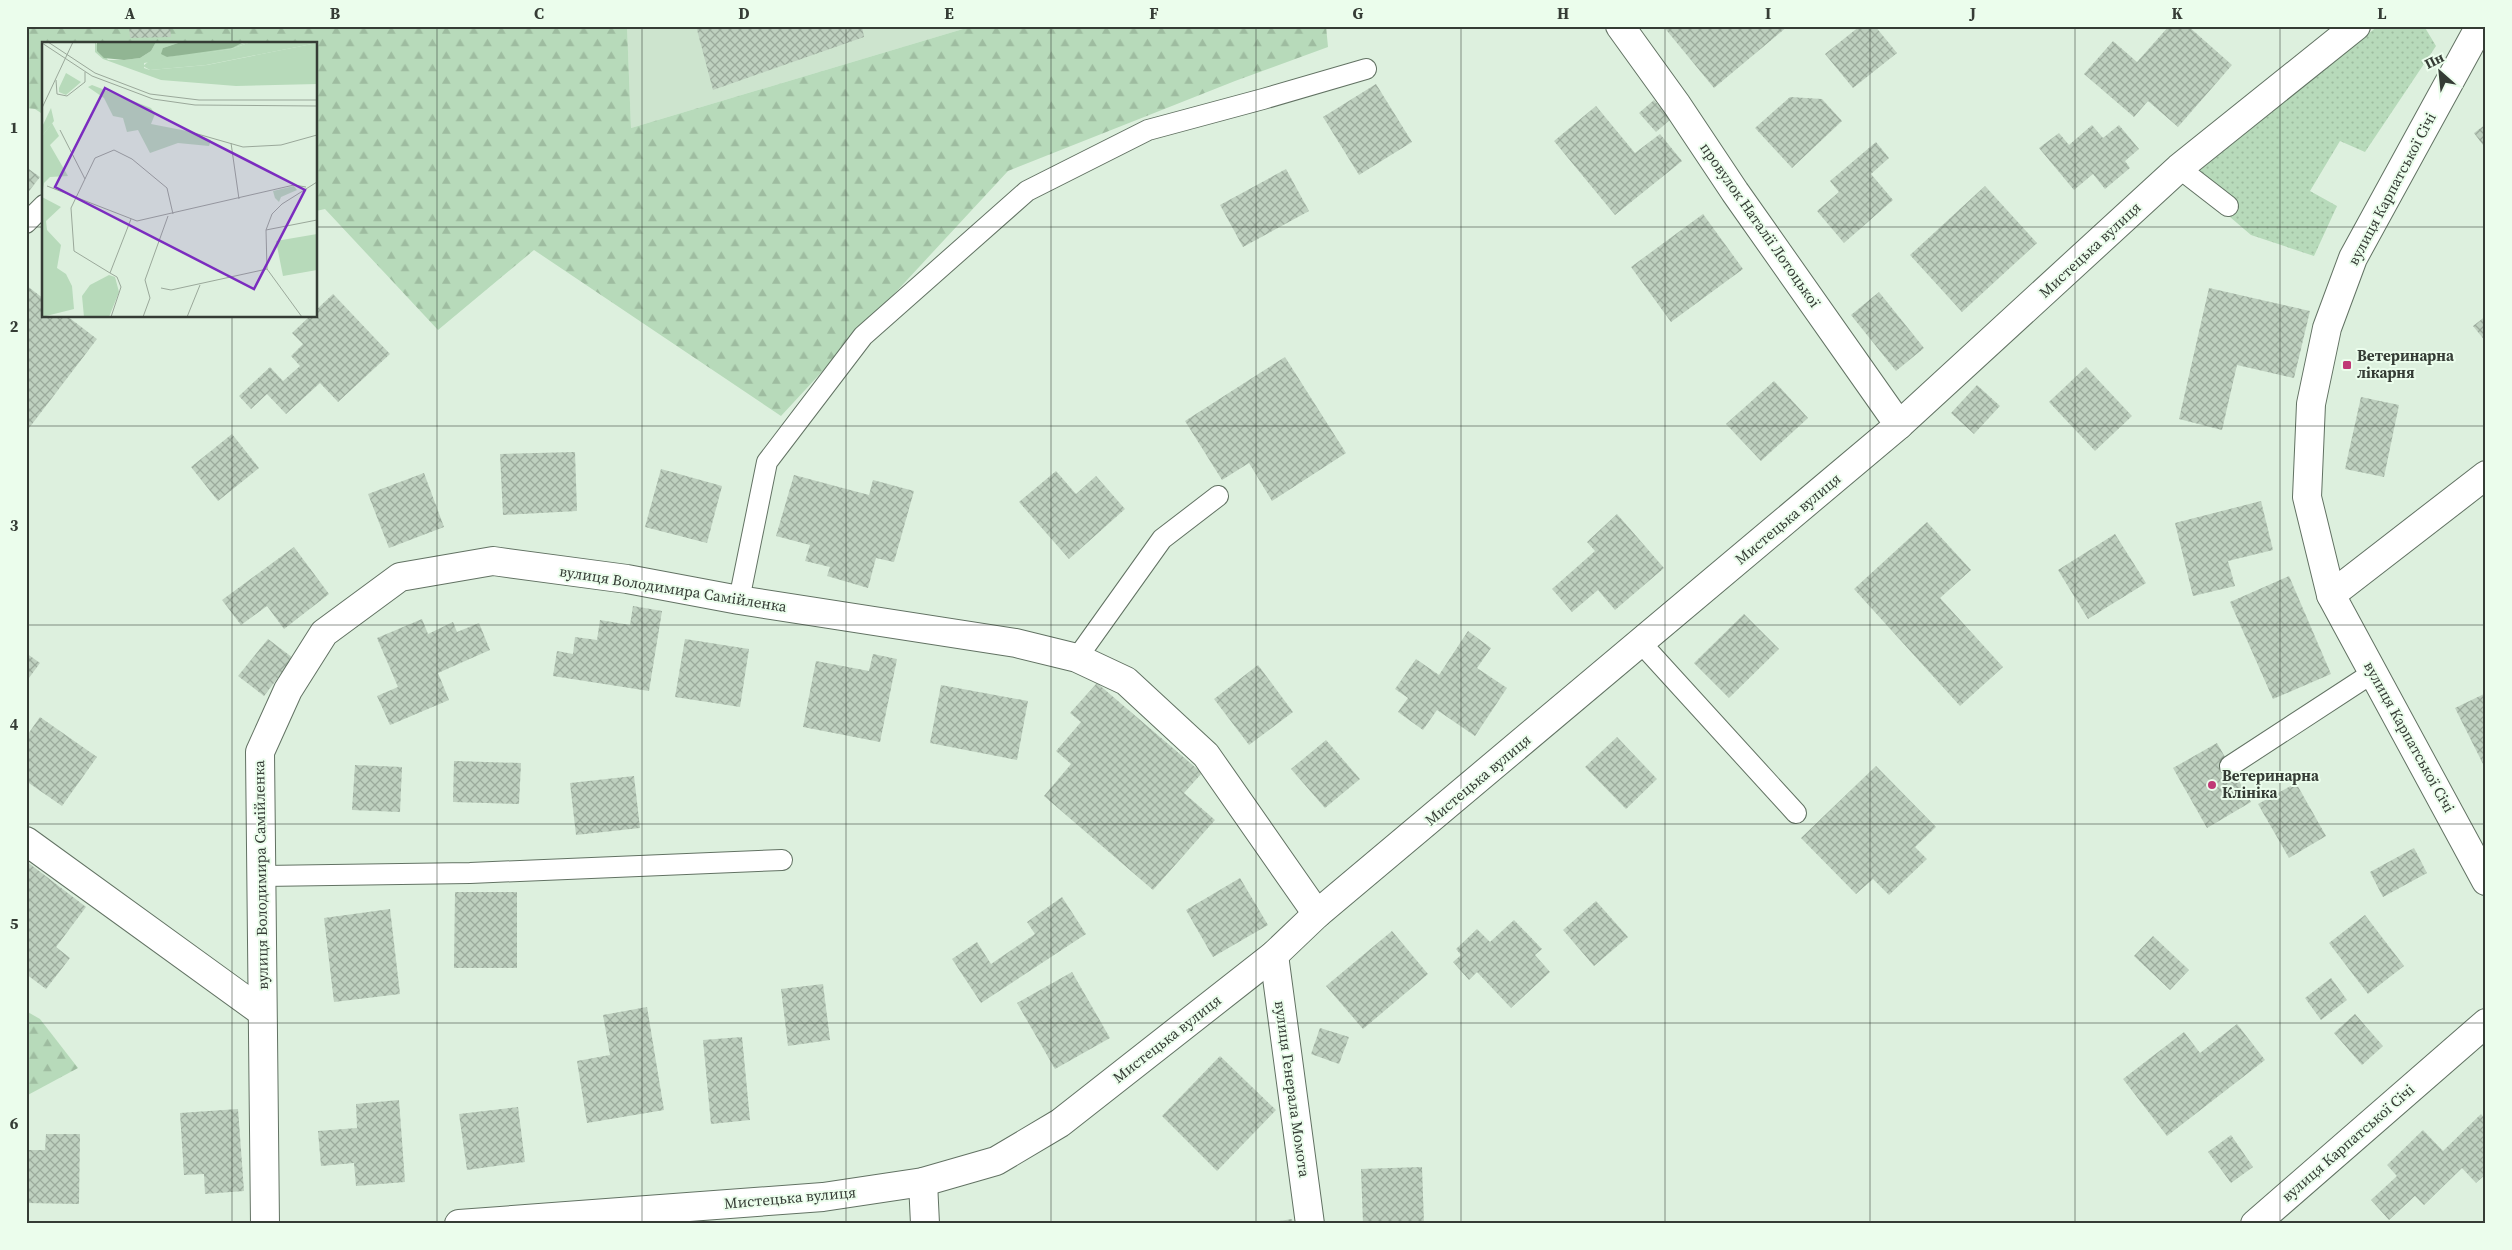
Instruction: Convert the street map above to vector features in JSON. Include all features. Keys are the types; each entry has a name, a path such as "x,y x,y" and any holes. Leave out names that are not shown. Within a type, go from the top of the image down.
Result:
{"street":[{"name":"провулок Наталії Лотоцької","path":"1620,26 1899,425"},
{"name":"Мистецька вулиця","path":"459,1224 823,1197 923,1182 996,1160 1060,1123 1274,955 1317,914 1899,425 2179,168 2356,26"},
{"name":"вулиця Карпатської Січі","path":"2480,26 2353,258 2327,328 2311,404 2307,498 2331,595 2486,881"},
{"path":"2331,595 2486,475"},
{"name":"вулиця Володимира Самійленка","path":"266,1224 260,752 288,690 324,632 400,577 493,561 627,579 739,600 1016,643 1077,658 1126,681 1206,755 1317,914"},
{"name":"вулиця Володимира Самійленка","path":"26,841 262,1012"},
{"name":"вулиця Генерала Момота","path":"1274,955 1310,1224"},
{"name":"вулиця Карпатської Січі","path":"2255,1224 2486,1023"},
{"path":"923,1182 925,1224"}],"lane":[{"path":"739,600 767,462 863,336 1027,191 1148,130 1366,69"},
{"path":"2179,168 2228,206"},
{"path":"26,223 42,207"},
{"path":"1077,658 1162,539 1218,496"},
{"path":"1641,643 1796,813"},
{"path":"2230,766 2374,672"},
{"path":"263,876 470,873 782,860"}],"shaded area":[{"path":"627,26 973,26 631,128"}],"green space":[{"path":"26,26 627,26 631,128 973,26 1326,26 1328,47 1235,81 1008,171 781,416 534,250 438,330 325,209 318,211 318,42 42,42 42,114 35,109 26,108"},
{"path":"2378,26 2424,26 2436,46 2365,152 2340,141 2310,191 2337,206 2314,256 2251,235 2230,217 2236,204 2199,171"},
{"path":"26,1011 40,1019 78,1068 26,1096"}],"building":[{"path":"129,26 170,26 171,37 130,38"},
{"path":"696,26 862,26 864,37 713,90"},
{"path":"1663,26 1788,26 1714,88"},
{"path":"1860,26 1875,26 1897,53 1853,88 1825,54"},
{"path":"2169,26 2188,26 2232,65 2178,127 2148,101 2134,117 2084,74 2113,41 2137,62"},
{"path":"1376,84 1412,142 1359,175 1323,117"},
{"path":"1790,97 1822,99 1842,121 1792,168 1755,128"},
{"path":"1654,100 1671,119 1656,132 1639,113"},
{"path":"1596,106 1635,153 1660,134 1682,161 1615,215 1554,141"},
{"path":"2486,124 2486,149 2474,133"},
{"path":"2092,125 2103,138 2119,125 2139,149 2125,161 2130,168 2105,189 2093,174 2074,190 2039,148 2059,133 2069,145"},
{"path":"1876,142 1889,158 1871,174 1893,200 1844,243 1817,211 1839,192 1830,181"},
{"path":"26,167 40,177 26,195"},
{"path":"1286,169 1309,211 1243,247 1220,205"},
{"path":"1985,186 2037,243 1962,312 1910,255"},
{"path":"1703,214 1743,269 1671,322 1631,267"},
{"path":"26,285 42,297 42,318 70,318 97,339 26,432"},
{"path":"2209,288 2310,311 2294,378 2237,365 2222,430 2179,419"},
{"path":"1879,292 1924,348 1896,371 1851,315"},
{"path":"333,294 390,354 338,402 320,383 286,414 267,394 251,409 239,396 270,367 283,381 300,366 291,356 303,344 292,333 308,318 318,318 318,308"},
{"path":"2486,316 2486,342 2473,326"},
{"path":"1285,357 1346,453 1272,501 1249,463 1222,480 1185,421"},
{"path":"2086,367 2132,416 2095,451 2049,402"},
{"path":"1774,381 1808,418 1761,461 1726,424"},
{"path":"1977,385 2000,406 1974,434 1951,413"},
{"path":"2361,397 2399,405 2384,477 2345,469"},
{"path":"232,434 259,468 218,501 191,467"},
{"path":"575,452 577,511 503,515 500,454"},
{"path":"661,469 722,486 707,543 645,527"},
{"path":"1056,471 1076,494 1096,476 1125,509 1069,559 1019,502"},
{"path":"424,473 444,527 389,548 368,494"},
{"path":"794,475 869,495 873,480 914,491 894,562 876,558 868,588 827,576 830,567 805,561 810,545 776,536"},
{"path":"2261,501 2273,550 2228,561 2235,586 2193,596 2175,523"},
{"path":"1617,514 1664,568 1615,610 1598,590 1572,612 1552,589 1595,551 1587,542"},
{"path":"1927,522 1971,570 1940,598 2003,667 1960,706 1854,589"},
{"path":"2115,534 2146,583 2088,619 2058,570"},
{"path":"294,547 329,594 284,629 267,606 241,625 222,600"},
{"path":"2289,576 2331,674 2273,699 2230,602"},
{"path":"633,606 662,611 649,691 553,676 557,651 573,654 575,637 597,640 600,620 630,625"},
{"path":"1744,614 1779,649 1729,698 1694,663"},
{"path":"422,619 428,634 453,622 457,632 479,623 490,650 438,673 449,700 390,725 377,696 398,687 377,638"},
{"path":"1468,631 1491,648 1477,668 1507,688 1475,736 1437,710 1423,730 1398,712 1408,698 1395,689 1416,659 1439,675"},
{"path":"268,639 293,658 264,696 238,676"},
{"path":"685,639 749,649 740,707 675,697"},
{"path":"26,653 40,663 26,682"},
{"path":"873,654 897,659 880,742 803,727 816,661 869,671"},
{"path":"1258,665 1293,712 1249,745 1214,699"},
{"path":"1097,683 1202,773 1184,793 1215,820 1153,890 1044,796 1071,764 1056,751 1081,722 1070,713"},
{"path":"941,685 1028,701 1017,760 930,743"},
{"path":"2486,693 2486,770 2455,708"},
{"path":"40,717 97,757 62,806 26,781 26,737"},
{"path":"1617,737 1657,779 1626,809 1585,767"},
{"path":"1326,740 1360,779 1325,808 1291,769"},
{"name":"Ветеринарна Клініка","path":"2217,743 2251,802 2207,828 2173,768"},
{"path":"454,761 521,763 519,804 453,802"},
{"path":"355,765 402,767 400,812 352,810"},
{"path":"1876,766 1936,827 1915,847 1927,859 1889,895 1873,879 1856,894 1801,838"},
{"path":"634,776 640,828 576,835 570,783"},
{"path":"2296,783 2326,836 2289,858 2258,804"},
{"path":"2414,848 2427,873 2383,897 2370,872"},
{"path":"26,861 86,907 56,947 70,958 46,989 26,974"},
{"path":"1240,878 1268,925 1213,957 1186,910"},
{"path":"455,892 517,892 517,968 454,968"},
{"path":"1062,897 1086,934 981,1003 952,959 977,942 991,964 1035,934 1027,922"},
{"path":"1596,901 1628,937 1594,966 1563,930"},
{"path":"390,909 400,994 334,1002 324,918"},
{"path":"2365,915 2404,966 2368,994 2329,943"},
{"path":"1514,920 1542,949 1535,955 1550,972 1511,1008 1477,972 1469,980 1453,962 1461,955 1456,949 1477,929 1490,942"},
{"path":"1392,931 1428,974 1363,1029 1326,986"},
{"path":"2153,936 2189,970 2170,990 2134,956"},
{"path":"1072,972 1110,1038 1055,1069 1017,1003"},
{"path":"2331,978 2347,1000 2321,1020 2305,998"},
{"path":"823,984 830,1040 788,1046 781,989"},
{"path":"647,1007 664,1110 587,1123 577,1061 610,1055 603,1015"},
{"path":"2355,1014 2383,1046 2362,1065 2334,1033"},
{"path":"2237,1024 2265,1060 2167,1136 2123,1079 2184,1032 2200,1053"},
{"path":"1320,1028 1349,1037 1339,1064 1311,1054"},
{"path":"742,1037 750,1120 711,1124 703,1040"},
{"path":"1220,1056 1276,1110 1217,1171 1162,1116"},
{"path":"399,1100 405,1182 356,1186 354,1163 321,1166 318,1131 357,1128 356,1104"},
{"path":"518,1107 525,1162 467,1170 459,1114"},
{"path":"238,1109 244,1191 205,1194 204,1174 184,1175 180,1113"},
{"path":"2481,1114 2486,1120 2486,1174 2476,1183 2462,1168 2424,1205 2415,1196 2389,1220 2371,1200 2397,1176 2387,1165 2423,1130 2443,1151"},
{"path":"46,1134 80,1134 79,1204 26,1203 26,1150 45,1150"},
{"path":"2231,1135 2253,1167 2231,1183 2208,1152"},
{"path":"1422,1167 1424,1224 1363,1224 1361,1169"},
{"path":"1292,1219 1293,1224 1266,1224 1266,1223"}],"place":[{"name":"Ветеринарна лікарня","path":"2347,365"},
{"name":"Ветеринарна Клініка","path":"2212,785"}]}
